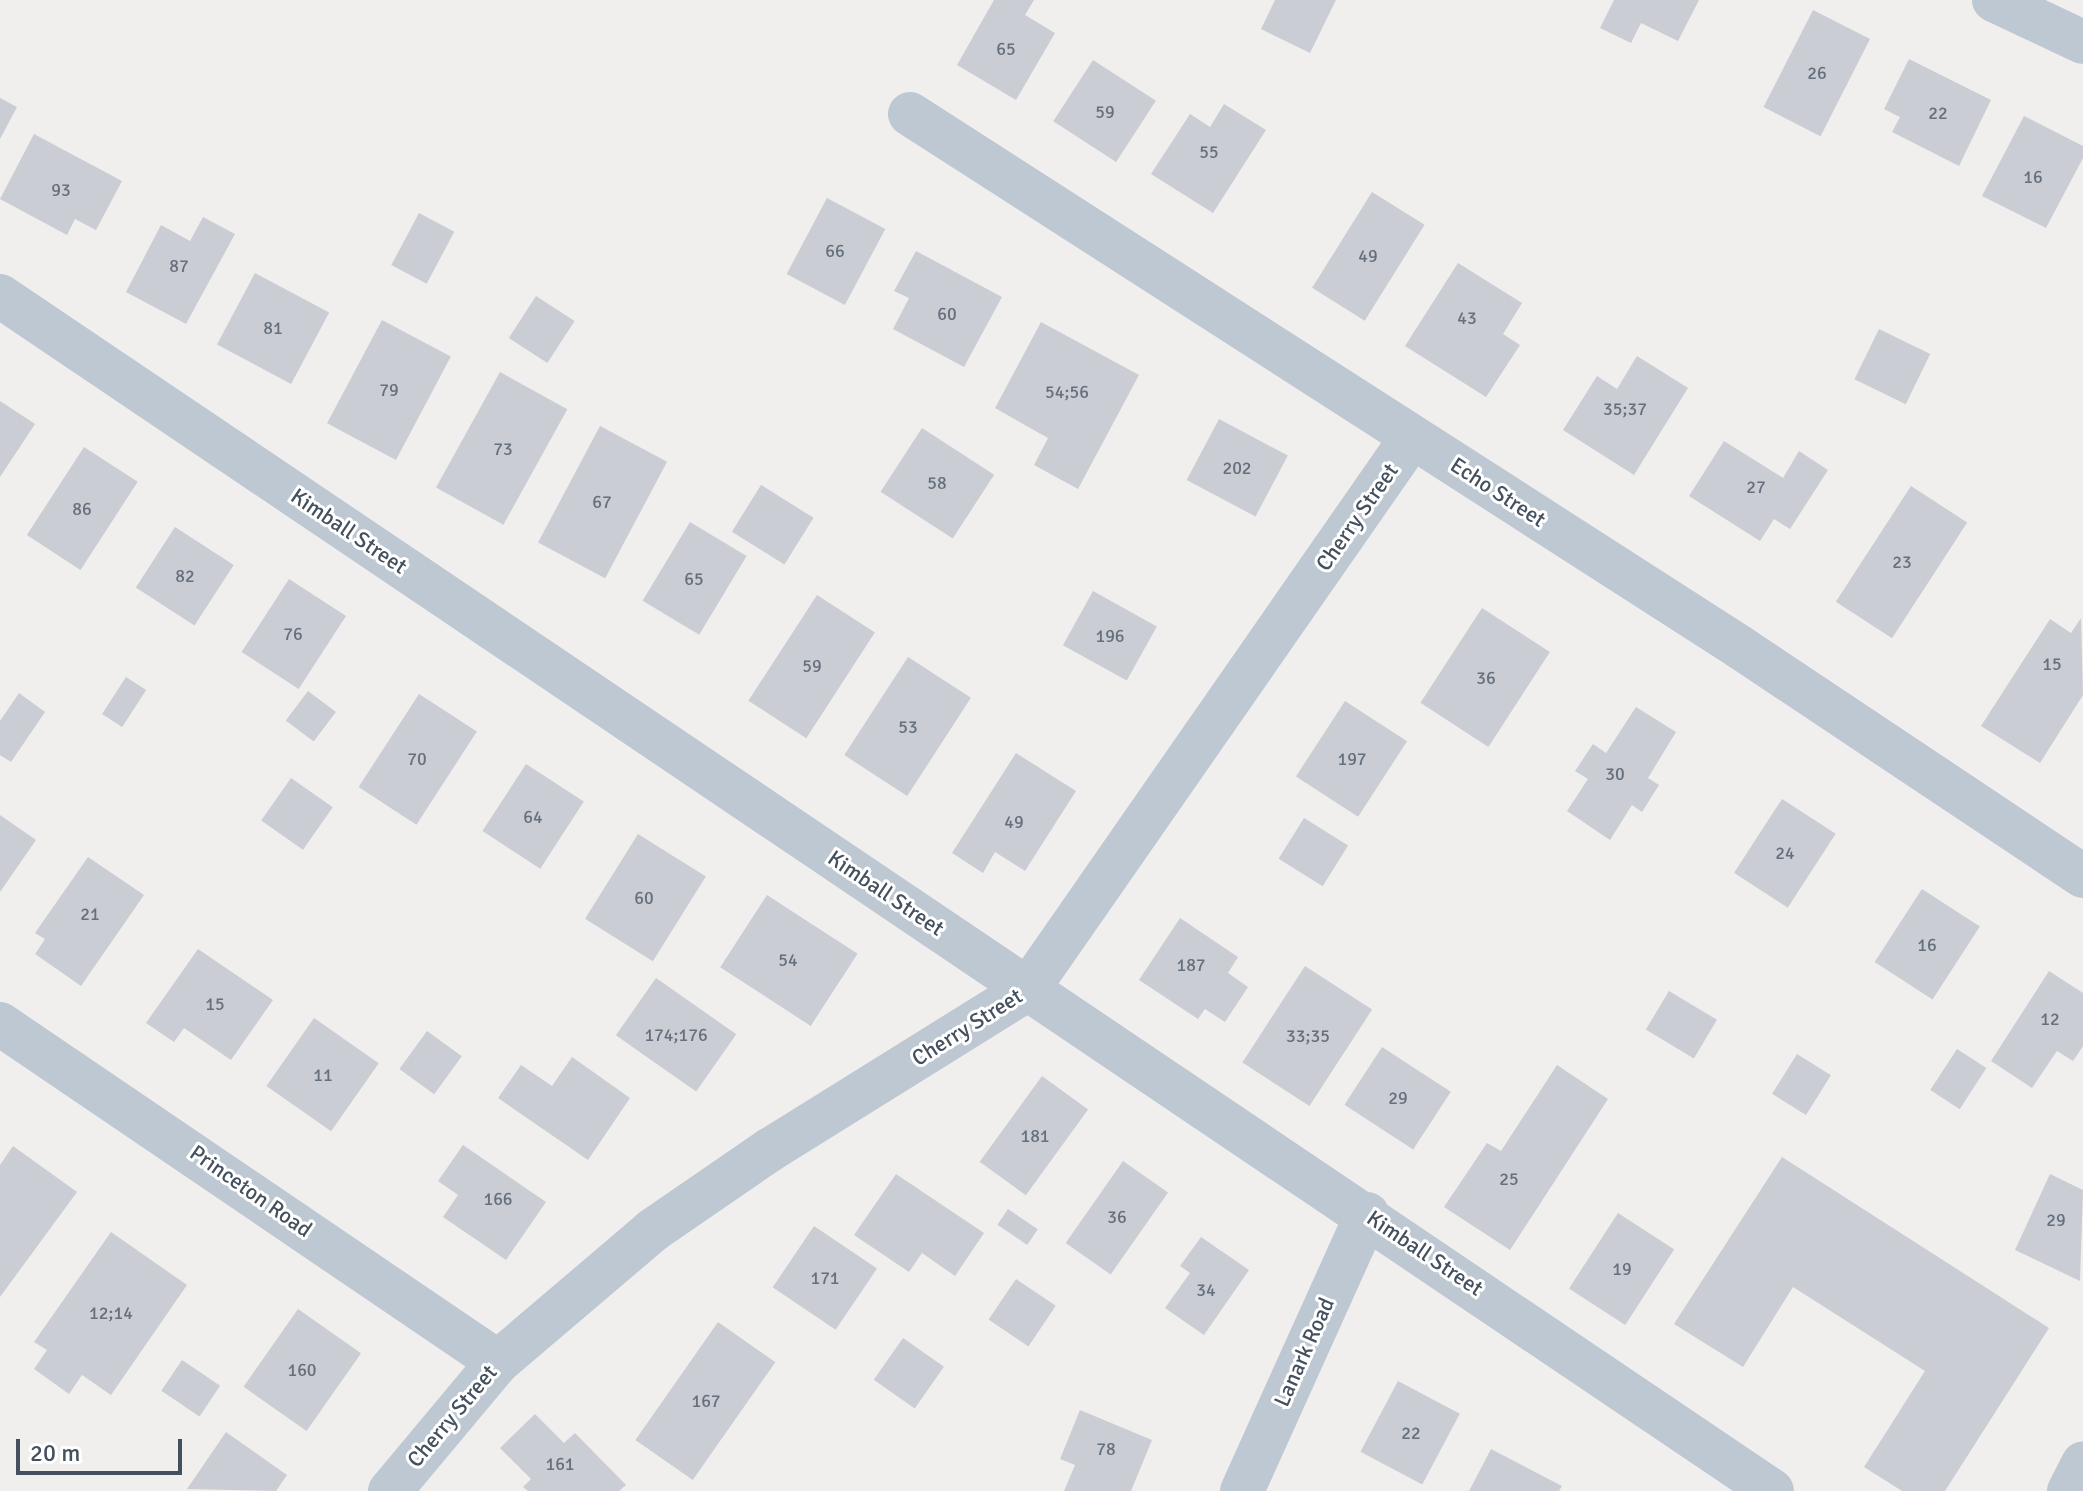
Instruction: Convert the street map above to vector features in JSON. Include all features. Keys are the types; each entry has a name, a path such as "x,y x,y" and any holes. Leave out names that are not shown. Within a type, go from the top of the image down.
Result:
{"street":[{"path":"1994,0 2083,42"},
{"name":"Echo Street","path":"910,114 1412,437 2083,876"},
{"name":"Kimball Street","path":"0,296 1367,1214 1772,1491"},
{"name":"Cherry Street","path":"390,1491 498,1362 653,1230 771,1149 1028,989 1412,437"},
{"name":"Princeton Road","path":"0,1024 498,1362"},
{"name":"Lanark Road","path":"1242,1491 1367,1214"},
{"path":"2069,1491 2083,1463"}],"building":[{"path":"994,0 1034,0 1025,15 1055,33 1016,100 957,65"},
{"path":"1275,0 1336,0 1310,53 1261,29"},
{"path":"1614,0 1699,0 1678,41 1641,23 1631,43 1600,28"},
{"path":"1813,10 1870,39 1821,136 1764,107"},
{"path":"1909,59 1991,100 1959,166 1892,132 1900,117 1884,109"},
{"path":"1093,60 1156,101 1116,162 1053,121"},
{"path":"0,98 17,107 0,139"},
{"path":"1224,104 1266,130 1213,213 1151,174 1190,114 1210,127"},
{"path":"2024,116 2083,146 2083,158 2046,228 1982,196"},
{"path":"34,134 122,181 96,230 75,219 67,235 0,199"},
{"path":"1372,192 1425,225 1365,321 1312,288"},
{"path":"827,198 885,229 845,305 787,274"},
{"path":"419,213 454,232 427,284 391,265"},
{"path":"203,217 235,234 186,324 126,292 161,225 190,241"},
{"path":"916,251 1002,297 964,367 893,329 909,298 894,291"},
{"path":"1458,263 1522,303 1503,334 1520,345 1486,397 1405,346"},
{"path":"255,273 329,312 291,384 217,345"},
{"path":"536,296 575,321 547,363 509,338"},
{"path":"382,320 451,357 396,460 327,423"},
{"path":"1041,322 1139,375 1078,489 1034,465 1048,438 995,408"},
{"path":"1879,329 1930,354 1906,404 1854,379"},
{"path":"1637,356 1688,388 1634,475 1563,430 1597,376 1617,389"},
{"path":"500,372 567,409 503,525 436,487"},
{"path":"0,401 35,424 0,477"},
{"path":"1219,419 1288,456 1255,517 1187,480"},
{"path":"600,426 667,462 605,578 538,543"},
{"path":"922,428 994,475 953,539 881,492"},
{"path":"1724,441 1783,478 1799,451 1828,470 1790,529 1774,519 1760,541 1689,496"},
{"path":"84,447 138,482 80,570 27,535"},
{"path":"761,485 814,518 784,564 732,532"},
{"path":"1911,486 1967,522 1892,638 1836,602"},
{"path":"690,522 747,556 699,635 643,601"},
{"path":"175,527 234,565 194,626 136,587"},
{"path":"289,579 346,616 299,689 242,652"},
{"path":"1093,591 1157,626 1127,681 1063,645"},
{"path":"817,595 875,633 806,738 748,701"},
{"path":"1482,608 1550,652 1488,747 1420,703"},
{"path":"2081,618 2083,695 2040,763 1981,726 2050,619 2071,633"},
{"path":"908,657 971,698 907,796 844,755"},
{"path":"126,677 146,690 122,727 102,714"},
{"path":"308,691 336,712 314,742 286,721"},
{"path":"19,693 45,712 11,762 0,755 0,721"},
{"path":"419,694 477,732 416,825 359,787"},
{"path":"1345,701 1407,741 1358,817 1296,776"},
{"path":"1636,707 1676,732 1648,778 1659,785 1642,812 1632,805 1610,840 1567,811 1588,779 1575,771 1593,744 1606,753"},
{"path":"1016,753 1076,791 1025,871 995,852 983,873 952,853"},
{"path":"526,764 584,802 540,869 482,831"},
{"path":"291,778 333,807 303,850 261,821"},
{"path":"1782,799 1836,834 1788,908 1734,873"},
{"path":"0,815 36,840 0,892"},
{"path":"1304,818 1348,846 1323,886 1279,859"},
{"path":"638,834 706,876 653,961 585,919"},
{"path":"88,857 144,895 81,986 35,954 45,939 35,933"},
{"path":"1922,889 1980,927 1932,1000 1875,962"},
{"path":"767,895 858,954 811,1026 720,967"},
{"path":"1180,918 1238,957 1228,973 1248,987 1225,1022 1205,1009 1198,1019 1139,980"},
{"path":"198,949 273,1000 231,1060 184,1028 174,1042 146,1023"},
{"path":"1305,966 1372,1010 1309,1106 1242,1062"},
{"path":"2049,971 2083,993 2083,1046 2073,1061 2057,1051 2032,1088 1991,1061"},
{"path":"656,978 736,1034 696,1092 616,1035"},
{"path":"1669,991 1717,1020 1694,1058 1646,1030"},
{"path":"314,1018 379,1063 331,1131 266,1086"},
{"path":"427,1031 462,1056 434,1094 399,1069"},
{"path":"1382,1047 1451,1092 1413,1150 1344,1105"},
{"path":"1957,1049 1986,1068 1960,1109 1930,1090"},
{"path":"1797,1054 1831,1075 1806,1115 1772,1094"},
{"path":"572,1057 630,1098 588,1160 498,1098 521,1065 552,1086"},
{"path":"1557,1065 1608,1099 1510,1250 1444,1207 1487,1143 1501,1151"},
{"path":"1042,1076 1088,1110 1026,1195 980,1162"},
{"path":"463,1145 546,1202 506,1260 443,1217 458,1195 438,1181"},
{"path":"13,1146 77,1192 0,1297 0,1165"},
{"path":"1782,1157 2049,1328 1945,1491 1902,1491 1864,1467 1925,1371 1793,1287 1743,1367 1674,1324"},
{"path":"1123,1161 1168,1193 1111,1274 1066,1243"},
{"path":"896,1174 984,1233 955,1276 922,1253 909,1272 854,1235"},
{"path":"2050,1174 2083,1190 2080,1281 2015,1250"},
{"path":"1008,1209 1038,1229 1027,1245 997,1225"},
{"path":"1618,1213 1674,1249 1625,1325 1569,1288"},
{"path":"814,1226 877,1268 836,1330 773,1287"},
{"path":"111,1232 187,1285 111,1395 82,1375 69,1394 34,1369 47,1350 34,1342"},
{"path":"1201,1237 1249,1270 1204,1335 1165,1308 1190,1273 1180,1266"},
{"path":"1016,1279 1056,1306 1028,1346 989,1320"},
{"path":"298,1309 361,1353 307,1431 244,1387"},
{"path":"718,1322 775,1362 693,1480 635,1440"},
{"path":"903,1338 944,1367 915,1408 874,1380"},
{"path":"182,1360 220,1386 199,1416 161,1391"},
{"path":"1398,1381 1460,1414 1422,1484 1360,1452"},
{"path":"1080,1410 1152,1440 1131,1491 1064,1491 1075,1465 1060,1459"},
{"path":"535,1414 564,1443 575,1433 626,1485 619,1491 528,1491 523,1487 531,1479 500,1448"},
{"path":"226,1432 287,1475 276,1491 187,1489"},
{"path":"1491,1449 1562,1486 1559,1491 1469,1491"}]}
